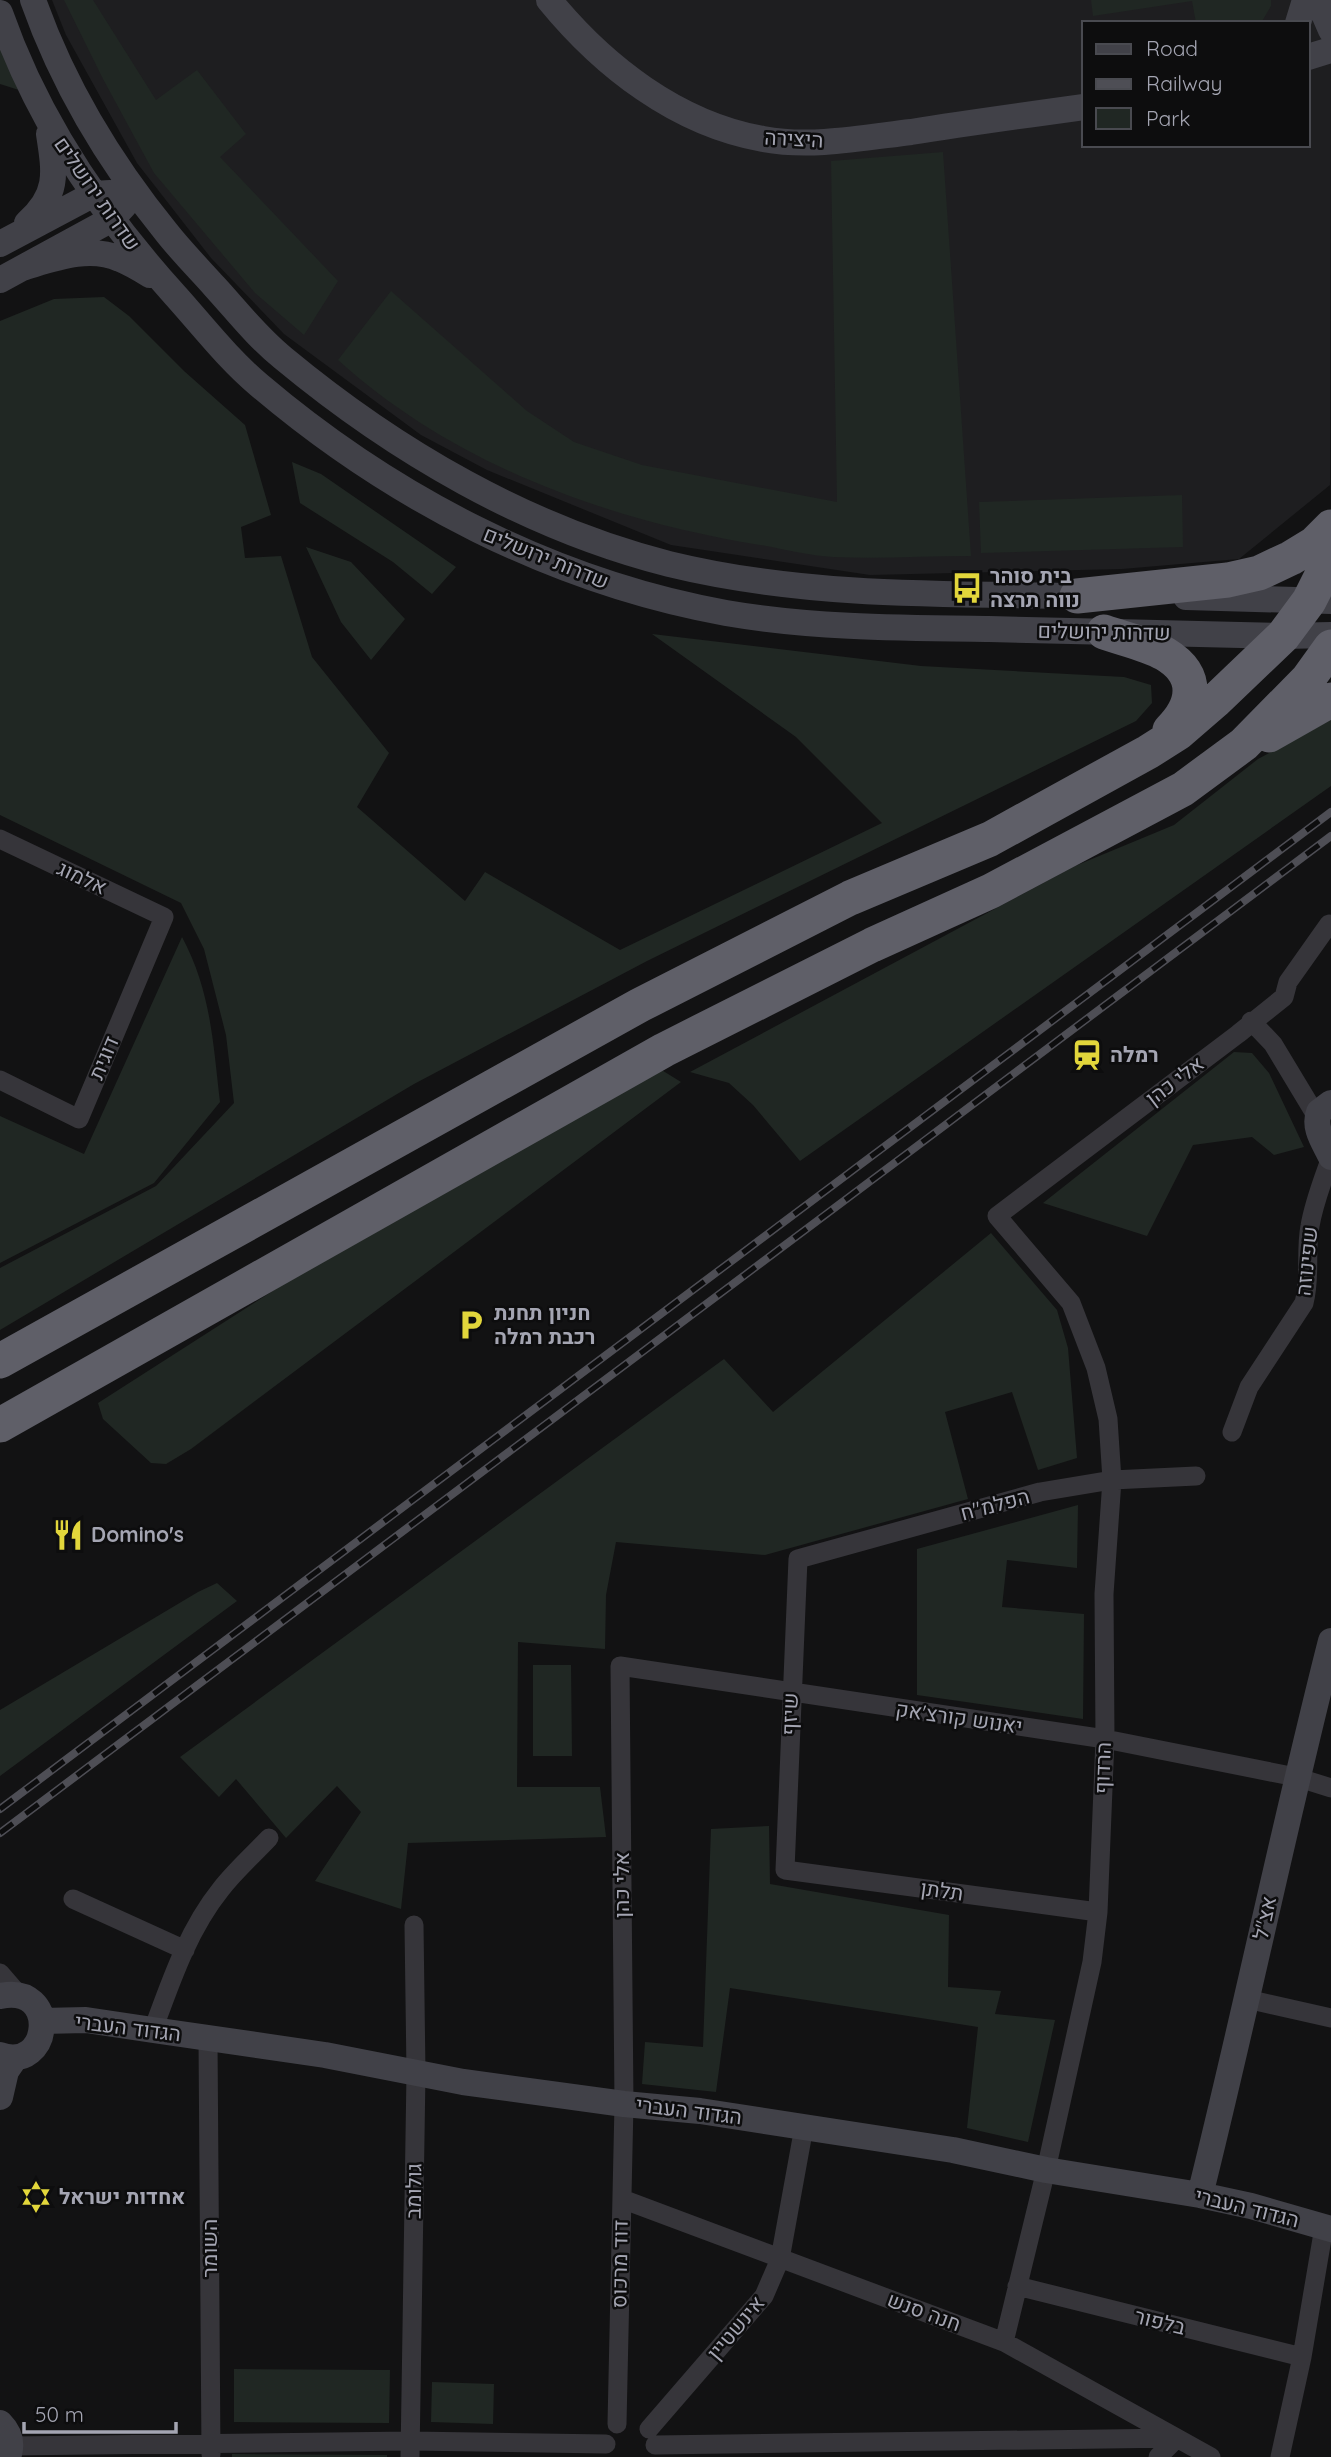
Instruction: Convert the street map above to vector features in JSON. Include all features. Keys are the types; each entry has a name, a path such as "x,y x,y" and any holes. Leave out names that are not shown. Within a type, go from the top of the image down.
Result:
{"highway":[{"path":"1077,596 1228,580 1259,573 1292,558 1314,544 1331,527"},
{"path":"0,1361 640,1005 850,898 990,839 1148,752 1178,733 1215,701 1320,601 1331,557"},
{"path":"1104,632 1165,654 1178,664 1188,677 1191,691 1188,707 1178,722 1148,752"},
{"path":"1191,783 1244,744 1273,716 1308,679 1331,647"},
{"path":"0,1425 664,1050 872,945 991,891 1191,783 1331,701"}],"main road":[{"name":"שדרות ירושלים","path":"33,0 58,65 105,148 167,233 256,333 282,358 380,430 492,498 610,546 668,564 786,585 870,592 1320,601"},
{"name":"היצירה","path":"549,0 569,25 604,57 680,112 724,130 765,140 837,141 1082,107"},
{"path":"1299,21 1305,0"},
{"path":"1318,0 1331,30"},
{"name":"שדרות ירושלים","path":"0,13 26,80 75,168 140,256 230,358 259,385 360,460 476,530 599,580 673,601 782,621 868,627 1331,635"},
{"path":"1310,56 1331,50"},
{"path":"5,242 37,215 48,200 54,164 46,118"},
{"path":"5,242 94,194 136,191"},
{"path":"11,274 112,219 136,191"},
{"path":"11,274 70,255 100,253 118,258 154,277 185,306"},
{"path":"1325,1108 1318,1129 1331,1157"},
{"name":"אצ\"ל","path":"1203,2183 1296,1777 1331,1641"},
{"path":"0,2097 7,2057 25,2055 39,2041 43,2021 35,2005 10,1996"},
{"name":"הגדוד העברי","path":"43,2021 86,2020 153,2029 325,2055 463,2082 624,2104 701,2111 953,2150 1046,2170 1203,2183 1216,2180 1251,2206 1327,2228"}],"street":[{"name":"אלמוג","path":"0,839 164,917"},
{"name":"דוגית","path":"0,1080 79,1118 164,917"},
{"name":"אלי כהן","path":"997,1216 1284,997 1288,982 1329,924"},
{"path":"1251,1021 1273,1044 1302,1091 1325,1108"},
{"name":"שפינוזה","path":"1232,1432 1249,1387 1304,1303 1308,1288 1309,1227 1331,1157"},
{"name":"הרדוף","path":"997,1216 1071,1303 1096,1368 1108,1419 1112,1480 1104,1594 1105,1740 1098,1912 1092,1962 1046,2170 1004,2342"},
{"name":"הפלמ\"ח","path":"797,1559 1040,1492 1112,1480 1196,1476"},
{"name":"שיזף","path":"785,1870 797,1559"},
{"name":"אלי כהן","path":"620,1666 624,2104"},
{"name":"יאנוש קורצ'אק","path":"620,1666 1105,1740 1296,1777 1331,1788"},
{"path":"153,2029 193,1933 220,1890 269,1838"},
{"name":"תלתן","path":"785,1870 1098,1912"},
{"path":"73,1899 185,1950"},
{"name":"גולומב","path":"410,2449 416,2073 414,1925"},
{"path":"0,1973 10,1996"},
{"path":"1247,1998 1331,2018"},
{"name":"השומר","path":"208,2039 211,2450"},
{"name":"דוד מרכוס","path":"617,2424 624,2104"},
{"name":"אינשטיין","path":"652,2444 764,2296 780,2259 804,2127"},
{"name":"חנה סנש","path":"622,2199 1004,2342 1212,2457"},
{"path":"1280,2457 1327,2228"},
{"name":"בלפור","path":"1017,2286 1302,2357"},
{"path":"6,2442 211,2450 608,2451 609,2433 617,2424 635,2421 652,2444 1177,2438"},
{"path":"1158,2457 1177,2438"}],"shaded area":[{"path":"52,0 1331,0 1330,485 1239,559 1122,569 870,575 671,545 487,470 421,435 284,334 211,258 137,163 66,35"}],"green space":[{"path":"64,0 93,0 156,100 197,70 246,134 220,157 338,281 304,335 255,293 154,173"},
{"path":"1091,0 1271,0 1271,6 1262,21 1196,21 1192,1 1093,16"},
{"path":"0,43 19,90 0,84"},
{"path":"943,152 971,556 868,558 815,555 703,534 590,503 482,458 431,430 383,397 338,360 391,291 527,411 574,442 642,465 837,502 831,161"},
{"path":"104,297 129,316 184,371 245,425 271,515 241,527 245,558 281,556 312,657 389,753 357,807 465,901 485,872 620,950 882,823 796,737 652,634 921,666 1124,677 1151,685 1152,703 1136,721 647,961 414,1084 0,1330 0,1268 156,1186 234,1103 226,1035 204,949 181,903 0,815 0,321 54,299"},
{"path":"292,462 321,474 456,567 432,594 393,562 300,503"},
{"path":"1182,495 1183,547 981,553 979,502"},
{"path":"306,547 351,562 405,619 371,660 341,622"},
{"path":"1331,720 1331,786 800,1161 753,1105 729,1083 690,1072 1075,866 1174,825 1258,759"},
{"path":"182,937 192,957 205,997 213,1038 220,1102 154,1183 0,1263 0,1116 84,1154"},
{"path":"1234,1052 1252,1053 1269,1073 1304,1147 1274,1155 1252,1137 1193,1145 1147,1236 1043,1203"},
{"path":"660,1069 681,1082 191,1449 166,1464 151,1463 103,1419 98,1403 307,1269"},
{"path":"991,1233 1057,1310 1068,1348 1077,1458 1038,1470 1012,1392 945,1412 968,1499 765,1555 616,1542 606,1595 605,1649 518,1642 517,1787 600,1787 606,1837 408,1843 401,1909 315,1881 361,1812 337,1786 286,1838 236,1779 219,1797 180,1757 724,1359 773,1412"},
{"path":"1078,1505 1077,1568 1007,1560 1002,1607 1084,1614 1083,1719 917,1695 917,1549"},
{"path":"217,1583 237,1601 0,1776 0,1710"},
{"path":"533,1665 571,1665 572,1756 533,1756"},
{"path":"769,1826 770,1884 949,1915 948,1987 1001,1991 995,2014 1055,2020 1028,2142 967,2128 978,2027 730,1988 716,2092 642,2084 645,2042 703,2047 711,1829"},
{"path":"234,2369 390,2370 389,2423 234,2422"},
{"path":"432,2382 494,2384 493,2424 431,2422"},
{"path":"232,2454 387,2455 387,2457 232,2457"}],"railway":[{"path":"0,1809 1331,812"},
{"path":"0,1833 1331,836"}],"place":[{"name":"בית סוהר נווה תרצה","path":"967,588"},
{"name":"רמלה","path":"1087,1055"},
{"name":"חניון תחנת רכבת רמלה","path":"471,1325"},
{"name":"Domino's","path":"68,1535"},
{"name":"אחדות ישראל","path":"36,2197"}]}
